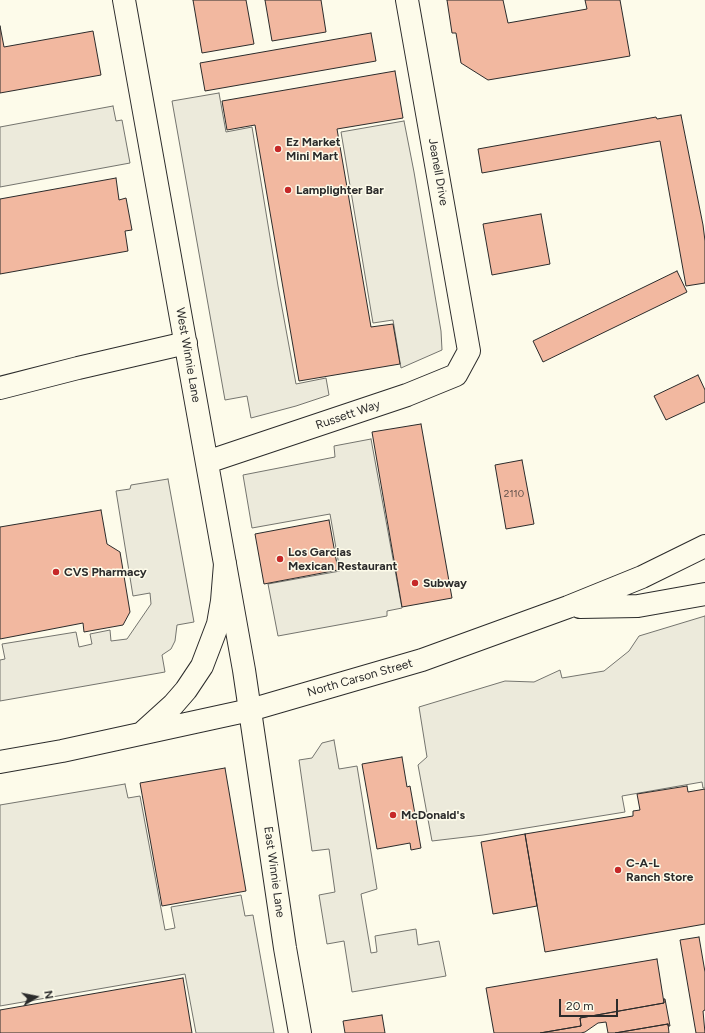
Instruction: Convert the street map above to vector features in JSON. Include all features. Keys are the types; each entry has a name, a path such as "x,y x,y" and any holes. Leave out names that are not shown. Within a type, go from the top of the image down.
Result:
{"street":[{"name":"West Winnie Lane","path":"124,0 250,710"},
{"name":"Jeanell Drive","path":"407,0 468,345"},
{"path":"0,388 186,343"},
{"name":"Russett Way","path":"207,462 407,395 456,375 469,351 468,345"},
{"name":"North Carson Street","path":"0,762 141,734 250,710 422,660 568,607 642,577 705,546"},
{"path":"141,734 173,705 186,690 202,666 218,624 222,602 225,564"},
{"path":"568,607 638,606 705,594"},
{"name":"East Winnie Lane","path":"250,710 285,948 300,1033"}],"shaded area":[{"path":"219,93 226,132 252,127 278,286 296,384 326,378 329,395 296,406 251,418 247,396 225,400 172,101"},
{"path":"113,106 116,121 122,120 130,163 0,187 0,127"},
{"path":"404,121 441,331 442,350 401,368 393,320 373,323 341,132"},
{"path":"371,439 402,608 387,611 387,616 278,636 268,584 340,571 330,514 252,528 243,475 335,457 334,446"},
{"path":"168,479 194,622 177,625 175,641 171,649 162,655 165,672 0,701 0,660 5,659 2,644 76,632 79,647 92,644 90,634 110,630 111,641 127,639 151,604 150,593 133,596 116,491 130,489 131,485"},
{"path":"705,616 705,788 703,788 702,782 622,796 625,812 483,835 432,841 418,765 427,757 419,707 505,681 534,682 560,670 562,678 604,671 629,651 639,636"},
{"path":"334,740 339,769 357,766 377,889 361,894 371,953 377,952 375,936 416,929 418,945 439,941 446,976 352,992 344,941 327,944 319,895 335,892 329,849 312,851 299,760 312,758 322,743"},
{"path":"125,784 128,798 140,796 165,930 175,928 171,907 241,895 245,916 253,915 274,1033 196,1033 185,974 0,1006 0,805"}],"building":[{"path":"193,0 246,0 254,44 202,53"},
{"path":"265,0 321,0 326,32 272,41"},
{"path":"447,0 503,0 508,23 587,9 585,0 620,0 630,56 488,80 461,63 456,33 452,33"},
{"path":"0,26 4,47 93,31 101,75 0,93"},
{"path":"371,33 376,61 205,91 200,63"},
{"path":"395,71 403,118 337,129 371,327 393,324 400,364 299,381 255,125 227,130 222,101"},
{"path":"681,115 703,225 705,241 705,283 686,286 660,141 482,173 478,149 656,117 657,119"},
{"path":"116,178 119,200 126,198 132,230 125,231 128,251 0,274 0,199"},
{"path":"541,214 550,264 492,275 483,224"},
{"path":"677,271 687,292 543,362 533,341"},
{"path":"698,375 705,390 705,402 666,420 654,396"},
{"path":"421,424 452,598 402,607 372,432"},
{"path":"522,460 534,524 506,529 495,465"},
{"name":"CVS Pharmacy","path":"101,510 107,544 120,552 130,612 123,625 84,632 83,623 0,639 0,527"},
{"path":"329,520 338,570 264,584 255,534"},
{"name":"McDonald's","path":"402,757 407,787 410,786 421,848 411,850 410,843 377,849 362,764"},
{"path":"225,768 246,891 162,906 140,783"},
{"name":"C-A-L Ranch Store","path":"687,786 688,792 705,789 705,924 545,952 525,834 633,816 633,811 640,810 637,794"},
{"path":"525,834 537,906 493,914 481,842"},
{"path":"699,937 705,972 705,1010 703,1011 705,1033 696,1033 680,940"},
{"path":"657,959 664,1003 580,1018 581,1026 540,1033 494,1033 486,988"},
{"path":"183,978 192,1033 0,1033 0,1010"},
{"path":"664,999 670,1026 668,1026 668,1024 608,1033 606,1022 598,1023 581,1033 540,1033 581,1026 580,1018 664,1003"},
{"path":"382,1015 385,1033 345,1033 343,1021"},
{"path":"668,1024 669,1033 615,1033"}],"place":[{"name":"Ez Market Mini Mart","path":"278,149"},
{"name":"Lamplighter Bar","path":"288,190"},
{"name":"Los Garcias Mexican Restaurant","path":"280,559"},
{"name":"CVS Pharmacy","path":"56,572"},
{"name":"Subway","path":"415,583"},
{"name":"McDonald's","path":"393,815"},
{"name":"C-A-L Ranch Store","path":"618,870"}]}
